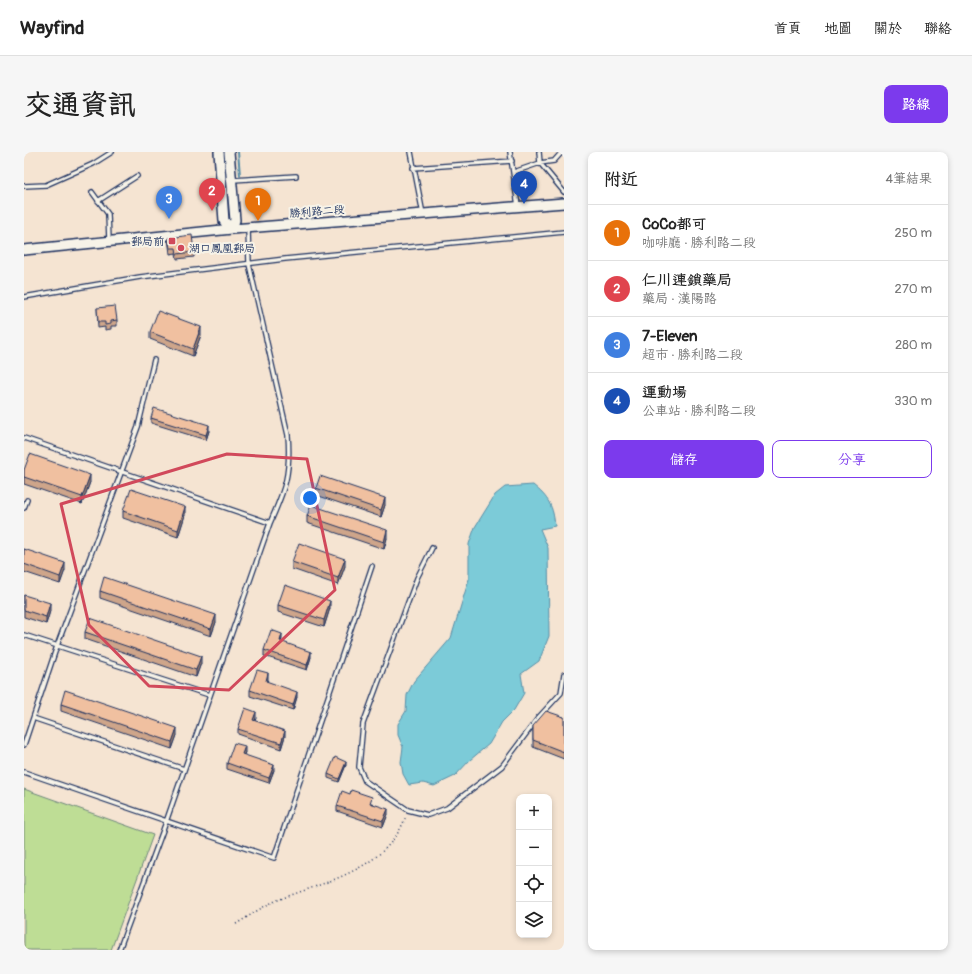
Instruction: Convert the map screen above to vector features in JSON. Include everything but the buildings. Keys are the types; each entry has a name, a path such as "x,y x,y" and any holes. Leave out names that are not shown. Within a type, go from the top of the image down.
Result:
{"main road":[{"path":"219,152 224,221 232,229 235,220 229,152"},
{"name":"勝利路二段","path":"24,250 232,229 424,215 518,206 564,204"}],"lane":[{"path":"24,186 46,185 93,164 112,152"},
{"path":"410,152 424,215"},
{"path":"510,152 518,206"},
{"path":"539,152 540,162 564,192"},
{"path":"514,172 540,162 554,161 562,152"},
{"path":"413,168 512,161"},
{"path":"98,201 137,176"},
{"path":"232,180 296,176"},
{"path":"92,192 108,214 109,241"},
{"path":"119,950 166,822 270,523 284,490 290,460 288,435 249,264 248,228"},
{"path":"24,297 140,277 285,259 564,232"},
{"path":"24,745 57,646 138,427 154,360"},
{"path":"24,438 270,523"},
{"path":"24,508 27,500"},
{"path":"432,548 417,578 363,724 359,767 365,781 408,810 428,815 447,808 502,766 538,718 562,694 564,674"},
{"path":"24,772 274,858 372,566"},
{"path":"24,635 209,695"},
{"path":"33,718 184,768"}],"path":[{"path":"236,924 271,903 344,877 363,865 385,848 401,829 408,810"}],"highlighted area":[{"path":"227,454 307,459 335,590 229,690 149,686 89,625 61,504"}],"green space":[{"path":"24,789 153,835 111,950 24,950"}],"water":[{"path":"533,485 543,494 549,503 553,513 555,526 540,529 548,548 549,636 539,661 521,674 524,693 514,710 502,722 489,744 470,760 455,776 434,786 423,783 409,785 403,774 401,762 403,747 398,735 398,724 406,711 407,695 414,681 451,638 469,579 469,544 475,527 495,495 505,487"}],"waterway":[{"path":"238,152 240,175"}],"place":[{"name":"運動場","path":"524,204"},
{"name":"仁川連鎖藥局","path":"212,211"},
{"name":"7-Eleven","path":"169,219"},
{"name":"CoCo都可","path":"258,221"},
{"name":"郵局前","path":"172,241"},
{"name":"湖口鳳凰郵局","path":"181,248"}]}
